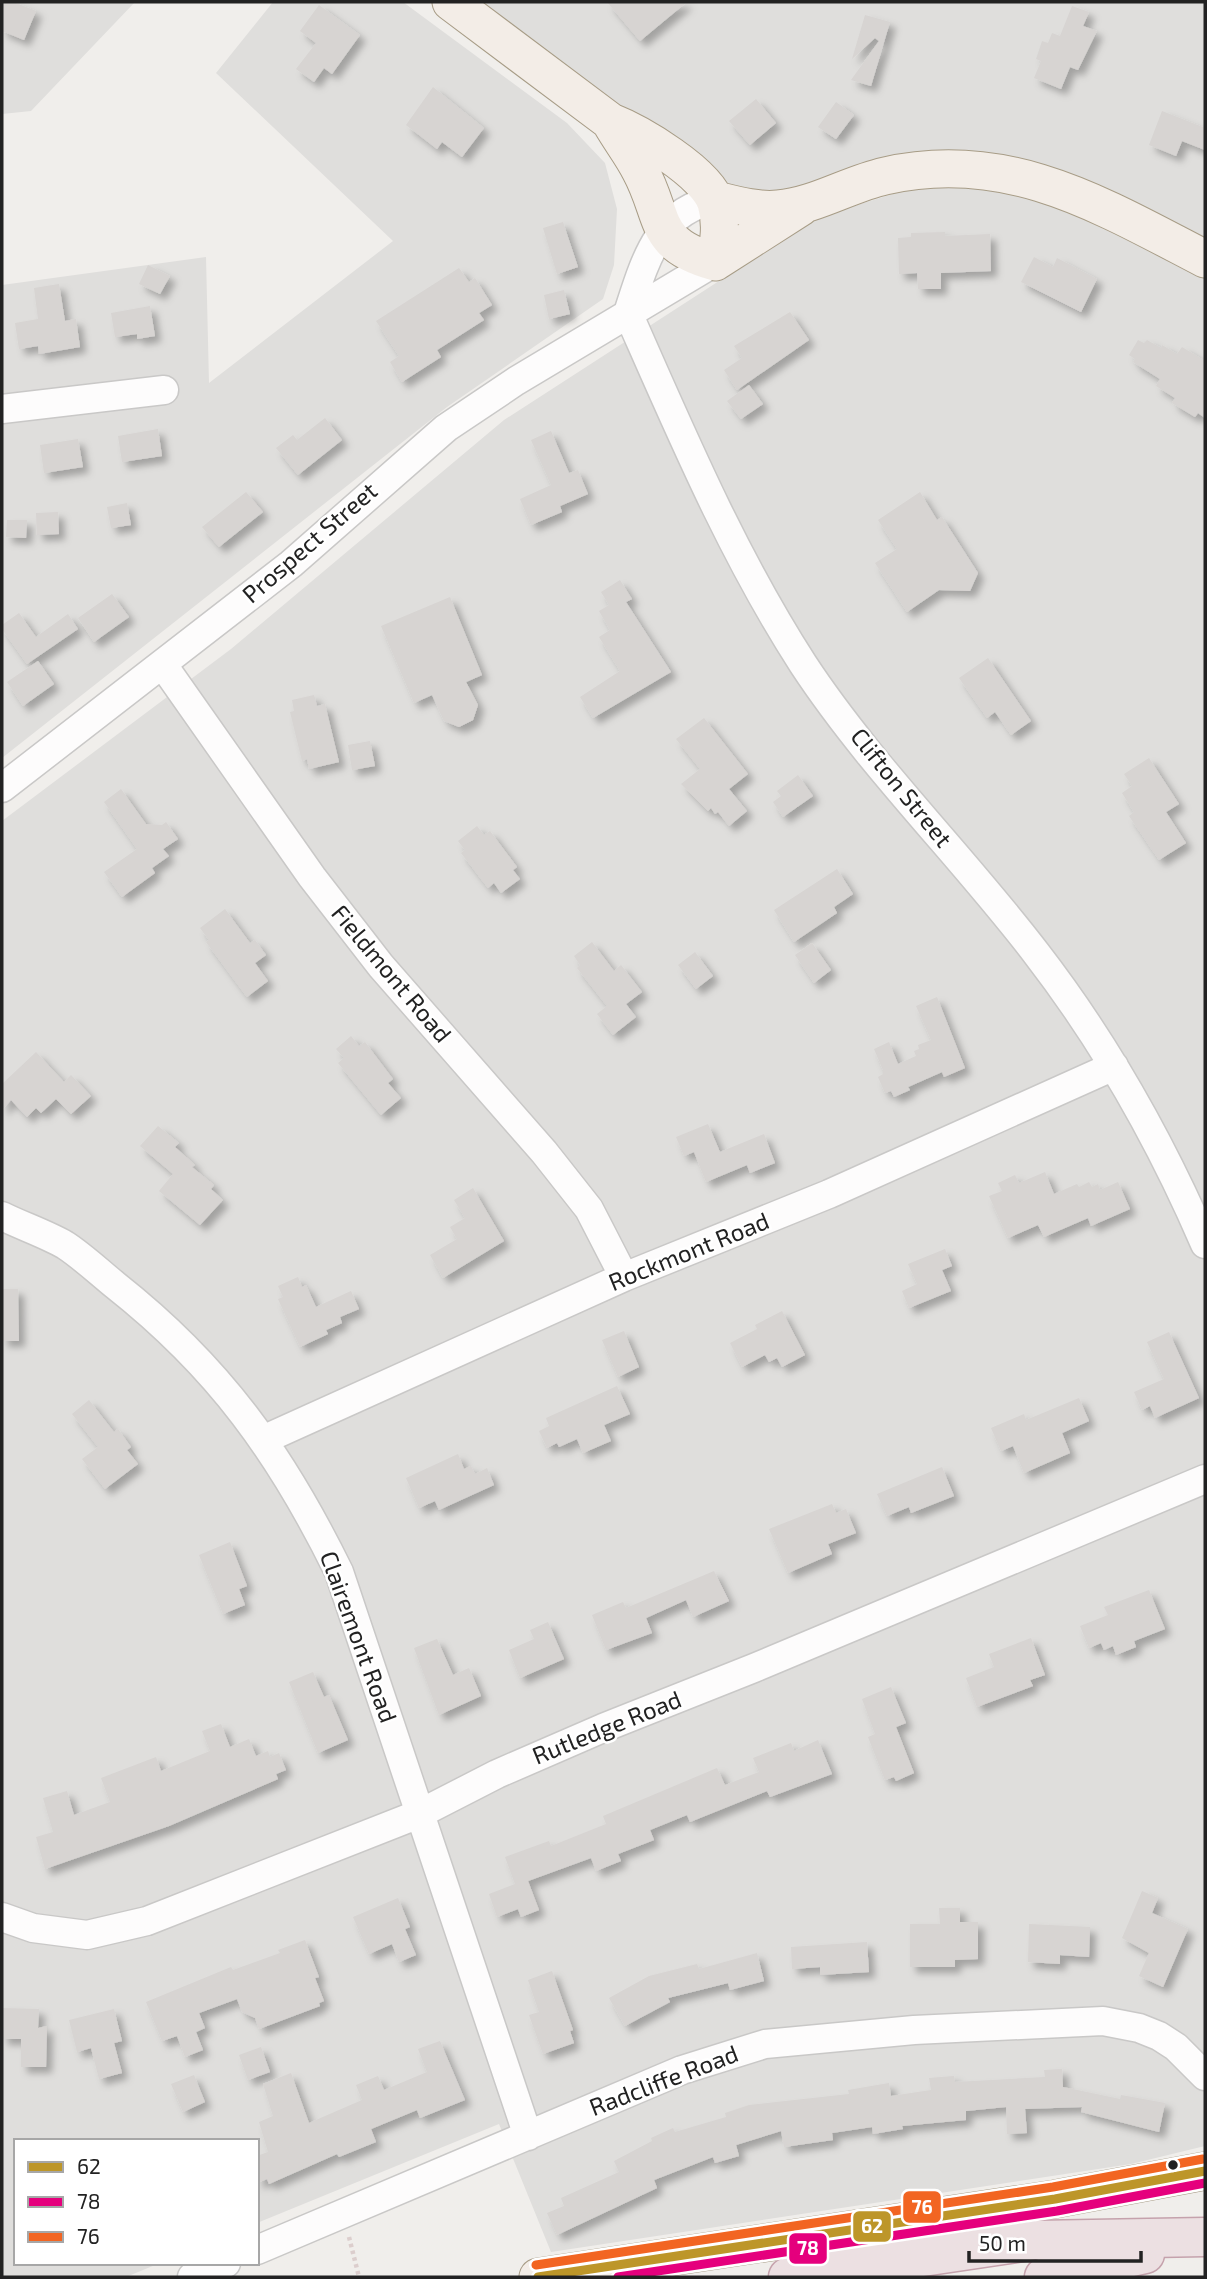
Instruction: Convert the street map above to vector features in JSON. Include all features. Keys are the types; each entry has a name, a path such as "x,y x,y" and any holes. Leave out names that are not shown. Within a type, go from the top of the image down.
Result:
{"highway":[{"path":"788,2277 1036,2240 1205,2239"},
{"path":"1044,2277 1205,2239"}],"main road":[{"path":"451,2 611,122 636,132 692,174 716,200 720,229 715,262 685,252 662,230 640,169 611,122"},
{"name":"Prospect Street","path":"716,200 778,209 885,176 957,169 1016,175 1080,195 1205,259"},
{"name":"Prospect Street","path":"715,262 811,200"},
{"path":"538,2277 1055,2199 1205,2172"}],"street":[{"name":"Prospect Street","path":"628,313 646,260 662,230 686,209 716,200"},
{"name":"Prospect Street","path":"4,781 163,665 291,564 446,428 628,313 715,262"},
{"name":"Clifton Street","path":"628,313 692,458 735,546 804,666 883,769 1037,954 1114,1066 1187,1202 1205,1244"},
{"path":"2,409 164,390"},
{"name":"Fieldmont Road","path":"163,665 319,887 381,966 544,1152 590,1209 624,1277"},
{"name":"Rockmont Road","path":"265,1439 624,1277 829,1195 1114,1066"},
{"name":"Clairemont Road","path":"2,1216 65,1245 135,1301 207,1369 265,1439 304,1502 339,1572 528,2136"},
{"name":"Rutledge Road","path":"2,1917 33,1928 87,1935 147,1921 419,1814 497,1774 603,1728 754,1668 1205,1479"},
{"name":"Radcliffe Road","path":"259,2249 722,2055 765,2044 819,2037 1103,2021 1139,2028 1159,2036 1176,2047 1205,2076"},
{"path":"192,2277 221,2265"}],"path":[{"path":"351,2245 359,2277"}],"shaded area":[{"path":"2,2 135,2 31,111 2,114"},
{"path":"273,2 403,2 567,123 605,163 617,209 614,265 603,299 447,407 2,758 2,285 206,257 209,383 393,241 216,73"},
{"path":"471,2 1205,2 1205,247 1038,172 743,201"},
{"path":"919,186 997,187 1070,212 1205,279 1205,2146 1131,2164 551,2252 499,2124 259,2222 259,2139 14,2139 14,2265 155,2265 126,2277 2,2277 2,821 231,649 504,420 818,217"}],"building":[{"path":"2,2 13,2 36,11 24,40 2,31"},
{"path":"607,2 687,2 640,41"},
{"path":"319,5 360,35 332,74 324,68 314,82 296,69 316,43 300,31"},
{"path":"1072,6 1089,12 1083,26 1097,31 1078,70 1070,67 1061,89 1034,78 1041,61 1036,59 1042,41 1048,43 1052,33 1060,36"},
{"path":"865,15 890,22 871,86 851,80 879,41 875,38 852,59"},
{"path":"433,87 484,128 462,157 442,142 437,149 406,125"},
{"path":"756,99 776,123 750,145 729,121"},
{"path":"836,102 854,115 836,139 818,127"},
{"path":"1162,111 1205,128 1205,150 1182,141 1176,156 1149,145"},
{"path":"563,222 578,267 557,274 543,228"},
{"path":"945,232 945,236 990,234 991,271 941,273 941,289 918,289 917,273 899,274 898,238 911,237 911,233"},
{"path":"1034,257 1053,267 1057,258 1097,279 1081,312 1021,282"},
{"path":"148,265 170,276 160,294 139,284"},
{"path":"459,268 469,282 475,278 492,305 479,313 484,320 437,350 441,357 402,382 390,362 399,356 376,321"},
{"path":"59,284 65,321 76,319 80,347 39,354 38,346 19,349 15,323 38,319 34,288"},
{"path":"564,290 570,314 549,319 544,295"},
{"path":"150,306 155,336 137,339 137,334 115,337 111,313"},
{"path":"790,312 809,340 737,390 724,370 742,358 734,346"},
{"path":"1138,340 1144,343 1147,340 1161,348 1162,345 1177,354 1182,347 1205,361 1205,418 1198,413 1195,417 1172,403 1175,398 1156,386 1160,379 1133,362 1135,359 1129,355"},
{"path":"749,385 763,404 741,419 727,401"},
{"path":"325,418 342,440 298,475 276,448 293,435 297,440"},
{"path":"158,429 162,456 122,462 118,436"},
{"path":"551,431 569,473 578,470 588,494 560,506 562,512 531,525 520,499 551,485 531,440"},
{"path":"78,439 83,467 44,473 40,445"},
{"path":"246,492 263,512 219,547 202,527"},
{"path":"920,492 937,520 942,517 978,573 970,591 939,590 907,612 875,563 897,549 878,520"},
{"path":"127,503 131,525 111,528 107,507"},
{"path":"58,512 59,534 37,535 36,513"},
{"path":"7,520 27,520 26,538 6,537"},
{"path":"620,580 632,599 626,602 671,672 593,718 580,697 620,671 599,637 610,630 599,611 609,605 601,592"},
{"path":"112,594 129,617 94,642 78,618"},
{"path":"450,597 482,675 466,682 478,705 473,720 459,727 444,721 432,695 414,703 381,626"},
{"path":"19,613 36,637 68,614 78,629 27,664 2,629 2,625"},
{"path":"988,658 1031,721 1011,735 995,712 987,718 959,678"},
{"path":"38,661 54,684 23,706 7,682"},
{"path":"314,695 317,706 325,704 339,762 309,769 307,759 302,761 290,712 294,711 292,700"},
{"path":"704,718 748,774 729,789 747,811 729,826 718,812 715,814 711,808 708,811 681,784 700,769 676,739"},
{"path":"370,741 375,766 352,770 348,745"},
{"path":"1149,758 1179,804 1166,812 1186,843 1159,860 1129,816 1134,812 1122,793 1132,786 1124,774"},
{"path":"798,775 813,796 783,817 773,802 781,796 777,791"},
{"path":"121,789 146,824 162,825 166,822 178,839 163,849 169,856 152,868 155,873 122,897 104,872 137,849 104,802"},
{"path":"477,826 484,835 490,831 517,867 513,870 520,879 501,893 494,883 488,888 461,853 465,850 458,841"},
{"path":"837,869 853,894 834,907 837,913 794,942 774,910"},
{"path":"225,909 250,943 255,940 266,955 255,963 268,981 247,997 206,942 209,940 200,928"},
{"path":"592,942 614,971 621,965 642,992 626,1004 636,1017 613,1035 597,1014 607,1006 577,968 580,965 574,956"},
{"path":"812,943 831,970 814,983 795,955"},
{"path":"695,952 713,976 696,989 678,965"},
{"path":"937,997 965,1068 944,1077 942,1072 908,1087 910,1090 894,1097 891,1091 885,1093 878,1077 883,1074 883,1070 874,1049 889,1042 898,1064 916,1056 914,1051 919,1049 918,1045 931,1040 916,1006"},
{"path":"351,1036 359,1046 365,1042 393,1079 388,1083 401,1098 381,1115 338,1063 344,1058 336,1049"},
{"path":"36,1052 64,1082 71,1075 91,1096 71,1114 56,1099 41,1113 36,1108 27,1117 11,1100 2,1110 2,1084"},
{"path":"708,1124 720,1152 764,1134 775,1163 750,1173 747,1165 706,1182 694,1152 684,1156 676,1137"},
{"path":"158,1126 179,1143 175,1147 195,1165 192,1167 214,1185 211,1189 223,1200 200,1225 159,1191 173,1174 140,1146"},
{"path":"1045,1172 1054,1194 1077,1184 1079,1187 1089,1182 1092,1187 1098,1184 1100,1190 1118,1182 1130,1209 1091,1226 1088,1218 1044,1237 1038,1225 1008,1238 989,1196 1002,1191 998,1183 1015,1175 1019,1183"},
{"path":"473,1188 504,1241 443,1278 430,1255 457,1239 450,1227 465,1218 454,1200"},
{"path":"945,1249 952,1266 942,1270 951,1291 909,1308 902,1291 917,1284 908,1264"},
{"path":"298,1277 302,1287 306,1285 316,1307 351,1291 359,1309 340,1317 342,1323 326,1330 328,1334 300,1347 278,1299 283,1297 278,1286"},
{"path":"2,1289 18,1289 19,1341 2,1341"},
{"path":"782,1311 805,1355 782,1367 777,1358 769,1362 765,1355 742,1367 730,1343 757,1329 755,1325"},
{"path":"624,1331 639,1367 618,1377 602,1340"},
{"path":"1169,1332 1199,1398 1155,1418 1150,1406 1142,1410 1134,1392 1164,1379 1147,1342"},
{"path":"617,1386 630,1414 604,1425 611,1441 583,1453 577,1439 559,1447 557,1443 547,1448 539,1431 549,1426 546,1418"},
{"path":"1079,1398 1089,1421 1062,1433 1070,1453 1024,1473 1013,1446 1001,1451 991,1428 1024,1414 1026,1420"},
{"path":"89,1400 114,1432 118,1429 131,1447 127,1450 138,1464 105,1489 82,1459 98,1447 72,1414"},
{"path":"458,1454 464,1469 471,1466 475,1474 487,1468 494,1485 439,1510 435,1501 419,1508 406,1478"},
{"path":"942,1467 954,1496 911,1513 909,1507 887,1516 877,1494"},
{"path":"832,1504 836,1513 846,1509 856,1533 828,1544 832,1554 788,1573 769,1529"},
{"path":"230,1542 247,1586 239,1589 245,1605 223,1614 199,1555"},
{"path":"714,1571 729,1601 693,1617 686,1600 646,1618 652,1633 606,1650 592,1615 623,1602 626,1608"},
{"path":"1149,1590 1165,1629 1134,1641 1136,1647 1116,1655 1113,1646 1104,1650 1101,1643 1089,1648 1080,1626 1108,1615 1104,1607"},
{"path":"548,1622 564,1659 520,1678 509,1650 534,1639 530,1630"},
{"path":"1031,1638 1045,1675 1030,1680 1033,1686 977,1707 966,1678 994,1667 989,1654"},
{"path":"437,1639 453,1675 469,1668 481,1696 439,1715 414,1648"},
{"path":"313,1672 324,1697 329,1695 348,1740 318,1753 289,1682"},
{"path":"891,1687 906,1723 896,1727 914,1773 896,1781 894,1777 885,1780 868,1737 875,1734 862,1699"},
{"path":"221,1724 230,1747 249,1739 256,1756 268,1751 270,1757 279,1753 286,1770 276,1774 278,1779 169,1826 45,1869 36,1837 53,1832 43,1798 67,1791 74,1815 110,1802 101,1778 156,1757 161,1771 210,1751 202,1731"},
{"path":"818,1740 832,1774 770,1797 767,1791 690,1822 687,1815 650,1830 654,1840 618,1854 621,1861 596,1871 591,1858 528,1881 539,1910 521,1917 518,1909 497,1917 489,1894 515,1884 505,1857 549,1841 551,1846 606,1824 603,1816 717,1768 725,1785 759,1772 753,1758 791,1743 794,1751"},
{"path":"1142,1891 1158,1898 1152,1913 1188,1929 1163,1987 1139,1976 1149,1953 1122,1938"},
{"path":"398,1898 410,1927 405,1929 416,1955 399,1962 392,1944 369,1954 353,1917"},
{"path":"939,1908 960,1908 960,1922 978,1922 978,1959 955,1960 955,1967 910,1967 910,1924 940,1924"},
{"path":"1029,1924 1090,1927 1089,1957 1060,1955 1060,1964 1028,1962"},
{"path":"305,1940 319,1977 315,1978 324,2001 319,2003 320,2006 259,2029 255,2018 242,2012 237,1999 199,2013 205,2028 196,2032 203,2050 185,2057 177,2036 162,2041 146,2002 231,1967 233,1970 280,1953 278,1950"},
{"path":"867,1942 869,1972 820,1975 820,1967 792,1969 791,1947"},
{"path":"757,1953 764,1981 730,1990 728,1983 668,1998 670,2002 625,2026 609,1998 649,1976 697,1964 699,1969"},
{"path":"552,1971 573,2030 570,2031 574,2043 543,2054 529,2015 539,2012 528,1980"},
{"path":"2,2008 39,2009 38,2028 47,2026 46,2067 21,2067 21,2039 2,2039"},
{"path":"114,2009 122,2041 114,2043 122,2073 99,2079 91,2048 77,2052 69,2020"},
{"path":"440,2041 465,2100 420,2118 417,2110 371,2129 376,2142 339,2157 337,2154 269,2184 267,2179 259,2182 259,2155 268,2152 259,2122 273,2116 263,2084 291,2073 309,2123 362,2100 356,2085 378,2076 384,2090 427,2072 418,2049"},
{"path":"261,2047 270,2072 248,2080 239,2055"},
{"path":"1062,2069 1063,2087 1120,2099 1121,2095 1165,2103 1159,2132 1081,2112 1082,2107 1025,2109 1027,2133 1007,2134 1006,2107 966,2111 966,2120 902,2126 903,2129 873,2134 872,2127 832,2133 833,2140 784,2147 781,2131 736,2145 739,2156 715,2163 713,2157 654,2180 657,2188 557,2235 547,2213 564,2206 561,2198 619,2172 614,2161 652,2141 651,2138 673,2128 675,2132 726,2117 725,2113 749,2105 849,2094 848,2090 889,2083 891,2096 931,2090 929,2078 954,2076 955,2082 1045,2077 1044,2070"},
{"path":"194,2075 205,2102 183,2112 171,2084"}],"transit line":[{"name":"76","path":"536,2265 1053,2187 1203,2159"},
{"name":"62","path":"538,2277 1055,2199 1205,2171"},
{"name":"78","path":"618,2277 1057,2211 1205,2183"}]}
